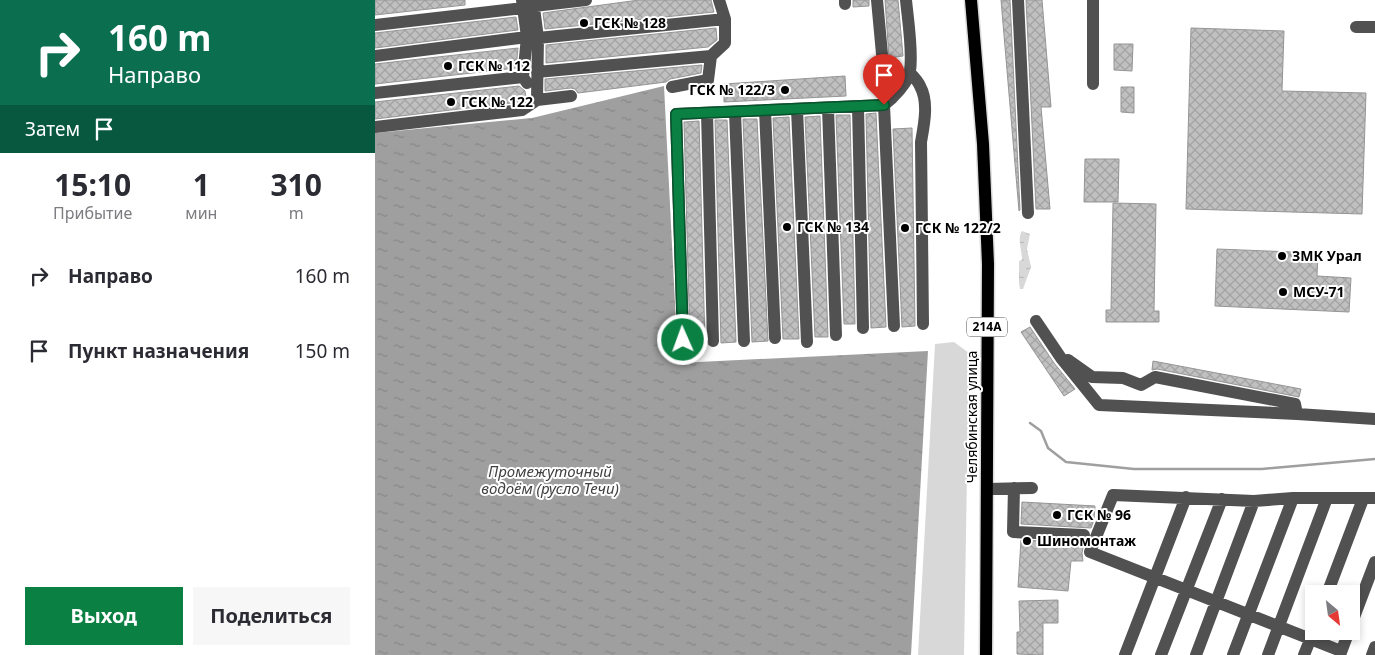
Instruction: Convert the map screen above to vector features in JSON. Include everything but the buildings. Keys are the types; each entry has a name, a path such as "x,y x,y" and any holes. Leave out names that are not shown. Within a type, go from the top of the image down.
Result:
{"main road":[{"name":"Челябинская улица","path":"971,0 983,144 988,264 986,655"}],"lane":[{"path":"375,25 528,3 586,0"},
{"path":"537,72 711,56 725,43 725,19 719,0"},
{"path":"877,0 882,54"},
{"path":"683,340 676,114 884,105 893,98 910,73 910,41 906,0"},
{"path":"1018,0 1028,212"},
{"path":"1093,0 1093,84"},
{"path":"528,3 537,72 536,98"},
{"path":"375,56 725,19"},
{"path":"1356,27 1375,27"},
{"path":"533,38 523,77 536,98"},
{"path":"672,87 708,80 711,56"},
{"path":"910,73 921,86 925,112 921,142 923,324"},
{"path":"375,93 523,77"},
{"path":"375,127 522,110 536,98 571,96"},
{"path":"884,105 894,326"},
{"path":"858,106 863,328"},
{"path":"828,108 836,335"},
{"path":"797,109 807,342"},
{"path":"765,110 775,338"},
{"path":"735,112 744,341"},
{"path":"707,113 713,341"},
{"path":"1036,321 1061,358 1099,405 1375,419"},
{"path":"1061,358 1068,360 1092,377 1123,378 1141,385 1155,377 1295,404 1297,414"},
{"path":"1014,488 1013,532 1084,535"},
{"path":"988,489 1032,488"},
{"path":"1305,633 1279,627 1090,552 1113,494 1254,501 1293,498 1369,499 1331,585"},
{"path":"1125,655 1186,497"},
{"path":"1233,655 1293,498"},
{"path":"1268,655 1327,498"},
{"path":"1161,655 1222,499"},
{"path":"1196,655 1254,501"},
{"path":"1360,601 1375,562"},
{"path":"1304,655 1310,640"},
{"path":"1321,640 1341,653 1346,640"},
{"path":"1372,655 1375,647"}],"green space":[{"path":"1022,231 1030,234 1027,249 1031,267 1023,289 1020,289 1019,261 1022,260 1020,241"},
{"path":"954,342 969,353 964,655 918,655 935,344"}],"water":[{"name":"Промежуточный водоём (русло Течи)","path":"664,86 678,363 928,351 911,655 375,655 375,133 532,118"}],"waterway":[{"path":"1030,423 1041,431 1048,448 1066,462 1134,469 1262,469 1375,459"}],"place":[{"name":"ГСК № 128","path":"584,23"},
{"name":"ГСК № 112","path":"448,66"},
{"name":"ГСК № 122/3","path":"785,90"},
{"name":"ГСК № 122","path":"451,102"},
{"name":"ГСК № 134","path":"787,227"},
{"name":"ГСК № 122/2","path":"905,228"},
{"name":"ЗМК Урал","path":"1282,256"},
{"name":"МСУ-71","path":"1283,292"},
{"name":"ГСК № 96","path":"1057,515"},
{"name":"Шиномонтаж","path":"1027,541"}],"route":[{"path":"683,340 676,114 884,105"}]}
